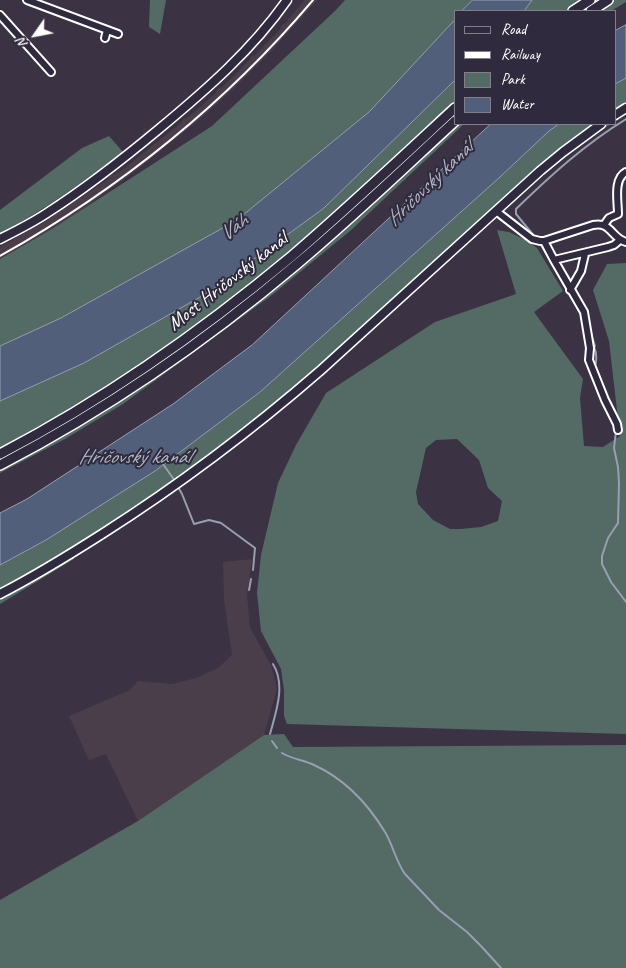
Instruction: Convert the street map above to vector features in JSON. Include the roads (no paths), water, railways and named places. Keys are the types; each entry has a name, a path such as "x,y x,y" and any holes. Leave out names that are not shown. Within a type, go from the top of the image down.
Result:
{"highway":[{"path":"575,10 590,0"},
{"path":"593,10 608,0"},
{"name":"Most Hričovský kanál","path":"0,454 112,388 223,310 291,256 454,109"},
{"name":"Most Hričovský kanál","path":"0,465 59,433 118,396 161,368 230,318 312,251 454,123"}],"main road":[{"path":"0,239 45,215 83,189 180,112 225,71 266,28 287,0"},
{"path":"0,594 64,558 139,510 191,475 243,435 286,401 563,152 600,125"}],"street":[{"path":"27,0 118,34"},
{"path":"0,15 51,69"},
{"path":"105,38 107,30"},
{"path":"604,225 609,218 618,214 618,182 621,174 626,172"},
{"path":"496,211 532,239 540,242 598,224 604,225 623,241 614,246 585,254 554,260"},
{"path":"544,241 584,312 590,348 589,360 618,430"},
{"path":"571,288 581,271 585,254"}],"water":[{"path":"473,0 532,0 525,10 463,10"},
{"name":"Váh","path":"454,21 454,81 324,208 209,292 84,363 0,401 0,346 61,318 237,220 369,112"},
{"path":"626,25 626,78 616,83 616,30"},
{"name":"Hričovský kanál","path":"490,125 558,125 260,392 155,471 46,540 0,565 0,513 27,499 173,404 252,345"}],"waterway":[{"path":"535,237 516,214 516,209 568,161 626,119"},
{"path":"541,245 581,314"},
{"path":"590,331 595,346 595,367"},
{"path":"616,431 614,448 619,483 618,523 608,538 602,556 602,564 611,582 626,602"},
{"path":"163,464 175,481"},
{"path":"177,485 194,524 209,520 221,523 255,548 253,570"},
{"path":"249,590 251,579"},
{"path":"270,734 279,699 279,681 273,664"},
{"path":"272,741 277,748"},
{"path":"282,753 310,763 336,777 355,793 385,832 405,874 439,910 467,932 501,968"}],"railway":[{"path":"0,256 87,202 168,142 244,74 313,0"}]}
